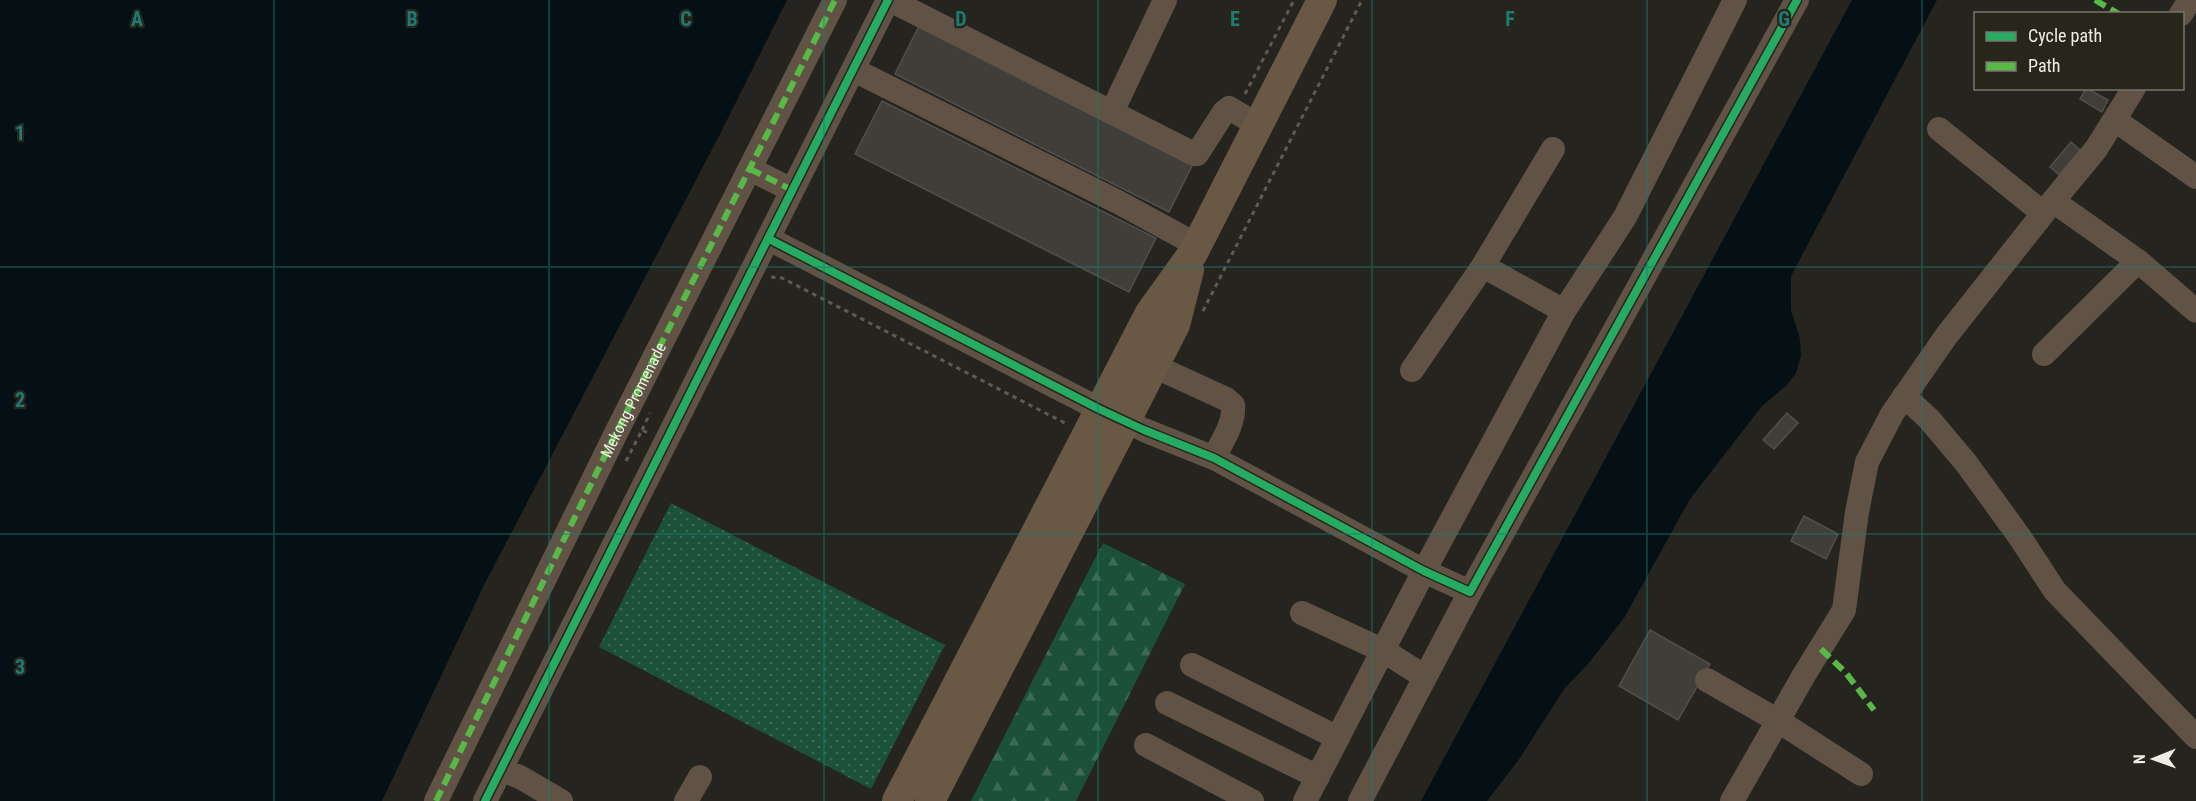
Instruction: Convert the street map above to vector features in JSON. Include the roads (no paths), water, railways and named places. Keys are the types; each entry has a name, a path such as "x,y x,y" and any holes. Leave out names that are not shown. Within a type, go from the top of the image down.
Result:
{"main road":[{"path":"897,801 1112,414 1154,366 1175,325 1195,249 1247,119 1322,0"},
{"path":"930,801 1112,414 1150,313 1195,249"}],"street":[{"name":"Mekong Promenade","path":"436,801 616,433 835,0"},
{"path":"485,801 889,0 1194,154 1229,108 1247,119"},
{"path":"1112,112 1165,0"},
{"path":"1360,801 1470,592 1797,0"},
{"path":"1305,801 1424,571 1564,310 1625,217 1730,2"},
{"path":"854,70 1118,202 1195,249"},
{"path":"1732,801 1777,720 1844,610 1857,512 1867,462 1892,414 1947,335 2096,149 2133,90"},
{"path":"2115,120 2196,177"},
{"path":"1939,129 2048,207 2138,261 2196,311"},
{"path":"1412,370 1483,266 1553,149"},
{"path":"750,169 792,190"},
{"path":"769,239 1144,430 1214,458 1424,571 1470,592"},
{"path":"2044,354 2138,261"},
{"path":"1483,266 1564,310"},
{"path":"1154,366 1226,399 1233,405 1234,412 1230,424 1214,458"},
{"path":"1904,396 1929,419 1966,462 2055,591 2196,737"},
{"path":"1302,613 1384,651 1425,677"},
{"path":"1192,665 1338,738"},
{"path":"1707,680 1777,720 1860,774"},
{"path":"1167,704 1318,777"},
{"path":"1146,745 1252,801"},
{"path":"501,770 520,777 561,801"},
{"path":"687,801 700,777"}]}
